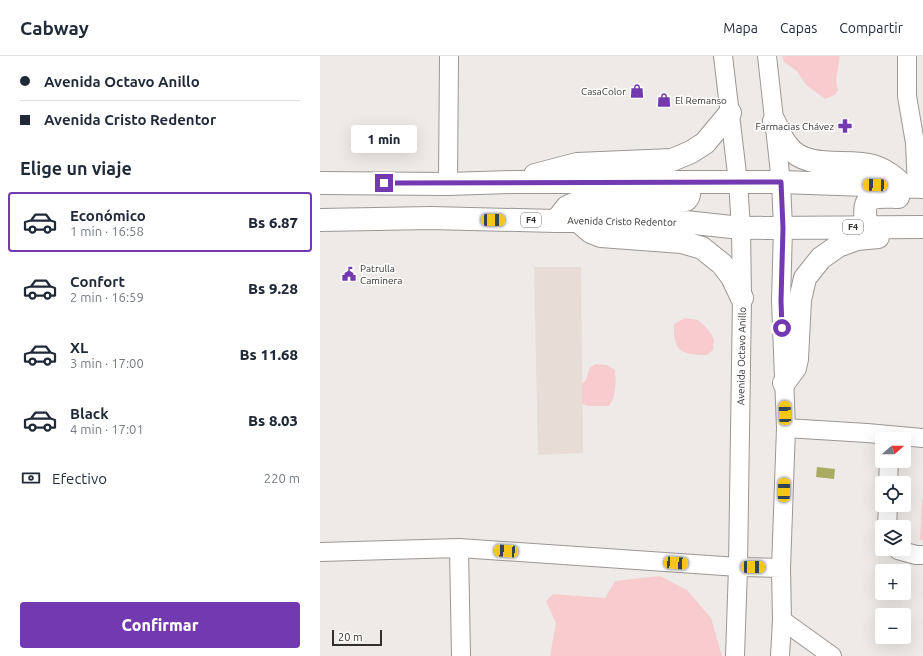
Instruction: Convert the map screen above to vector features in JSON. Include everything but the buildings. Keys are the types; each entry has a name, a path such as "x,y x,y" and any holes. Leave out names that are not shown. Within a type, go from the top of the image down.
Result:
{"highway":[{"path":"513,182 577,164 672,160 691,152 705,143 730,113"},
{"path":"774,121 787,146 798,155 811,161 872,166 886,171 917,189"},
{"path":"320,183 448,184 513,182 781,182 917,189"},
{"path":"556,221 567,207 576,203 686,200 689,198 690,193 688,182"},
{"path":"866,227 865,205 869,200 917,189"},
{"name":"Avenida Cristo Redentor","path":"320,220 431,218 556,221 657,220 741,228 915,227"},
{"path":"578,221 591,232 601,236 682,242 702,248 722,264 732,278 742,298"},
{"path":"784,383 795,368 797,359 800,300 805,278 811,269 821,258 838,246 857,239 879,237 915,227"}],"street":[{"path":"448,184 449,56"},
{"name":"Avenida Octavo Anillo","path":"722,56 738,182 741,228 742,298 738,567 735,656"},
{"path":"767,56 781,182 783,228 781,301 786,428 781,568 782,620 780,656"},
{"path":"907,56 907,96 915,143 917,189"},
{"path":"786,428 875,436"},
{"path":"911,438 923,438"},
{"path":"459,548 461,656"},
{"path":"320,552 459,548 738,567 781,568"},
{"path":"911,554 923,555"},
{"path":"782,620 832,656"}],"shaded area":[{"path":"782,56 840,56 836,81 838,90 835,95 825,99 806,85 797,71 784,62"},
{"path":"534,267 581,267 583,453 538,455"},
{"path":"685,318 698,320 707,328 714,339 713,350 707,355 685,353 677,346 675,341 674,324"},
{"path":"596,364 607,365 615,370 614,394 609,406 589,406 582,404 582,384 586,380 590,367"},
{"path":"817,467 835,469 834,479 816,477"},
{"path":"922,499 923,540 920,540"},
{"path":"660,576 687,590 711,618 722,656 550,656 556,623 546,601 553,594 605,598 615,581"}],"place":[{"name":"CasaColor","path":"637,91"},
{"name":"El Remanso","path":"664,100"},
{"name":"Farmacias Chávez","path":"845,126"},
{"name":"Patrulla Caminera","path":"349,274"}],"route":[{"path":"384,183 781,182 783,228 781,301 782,328"}]}
